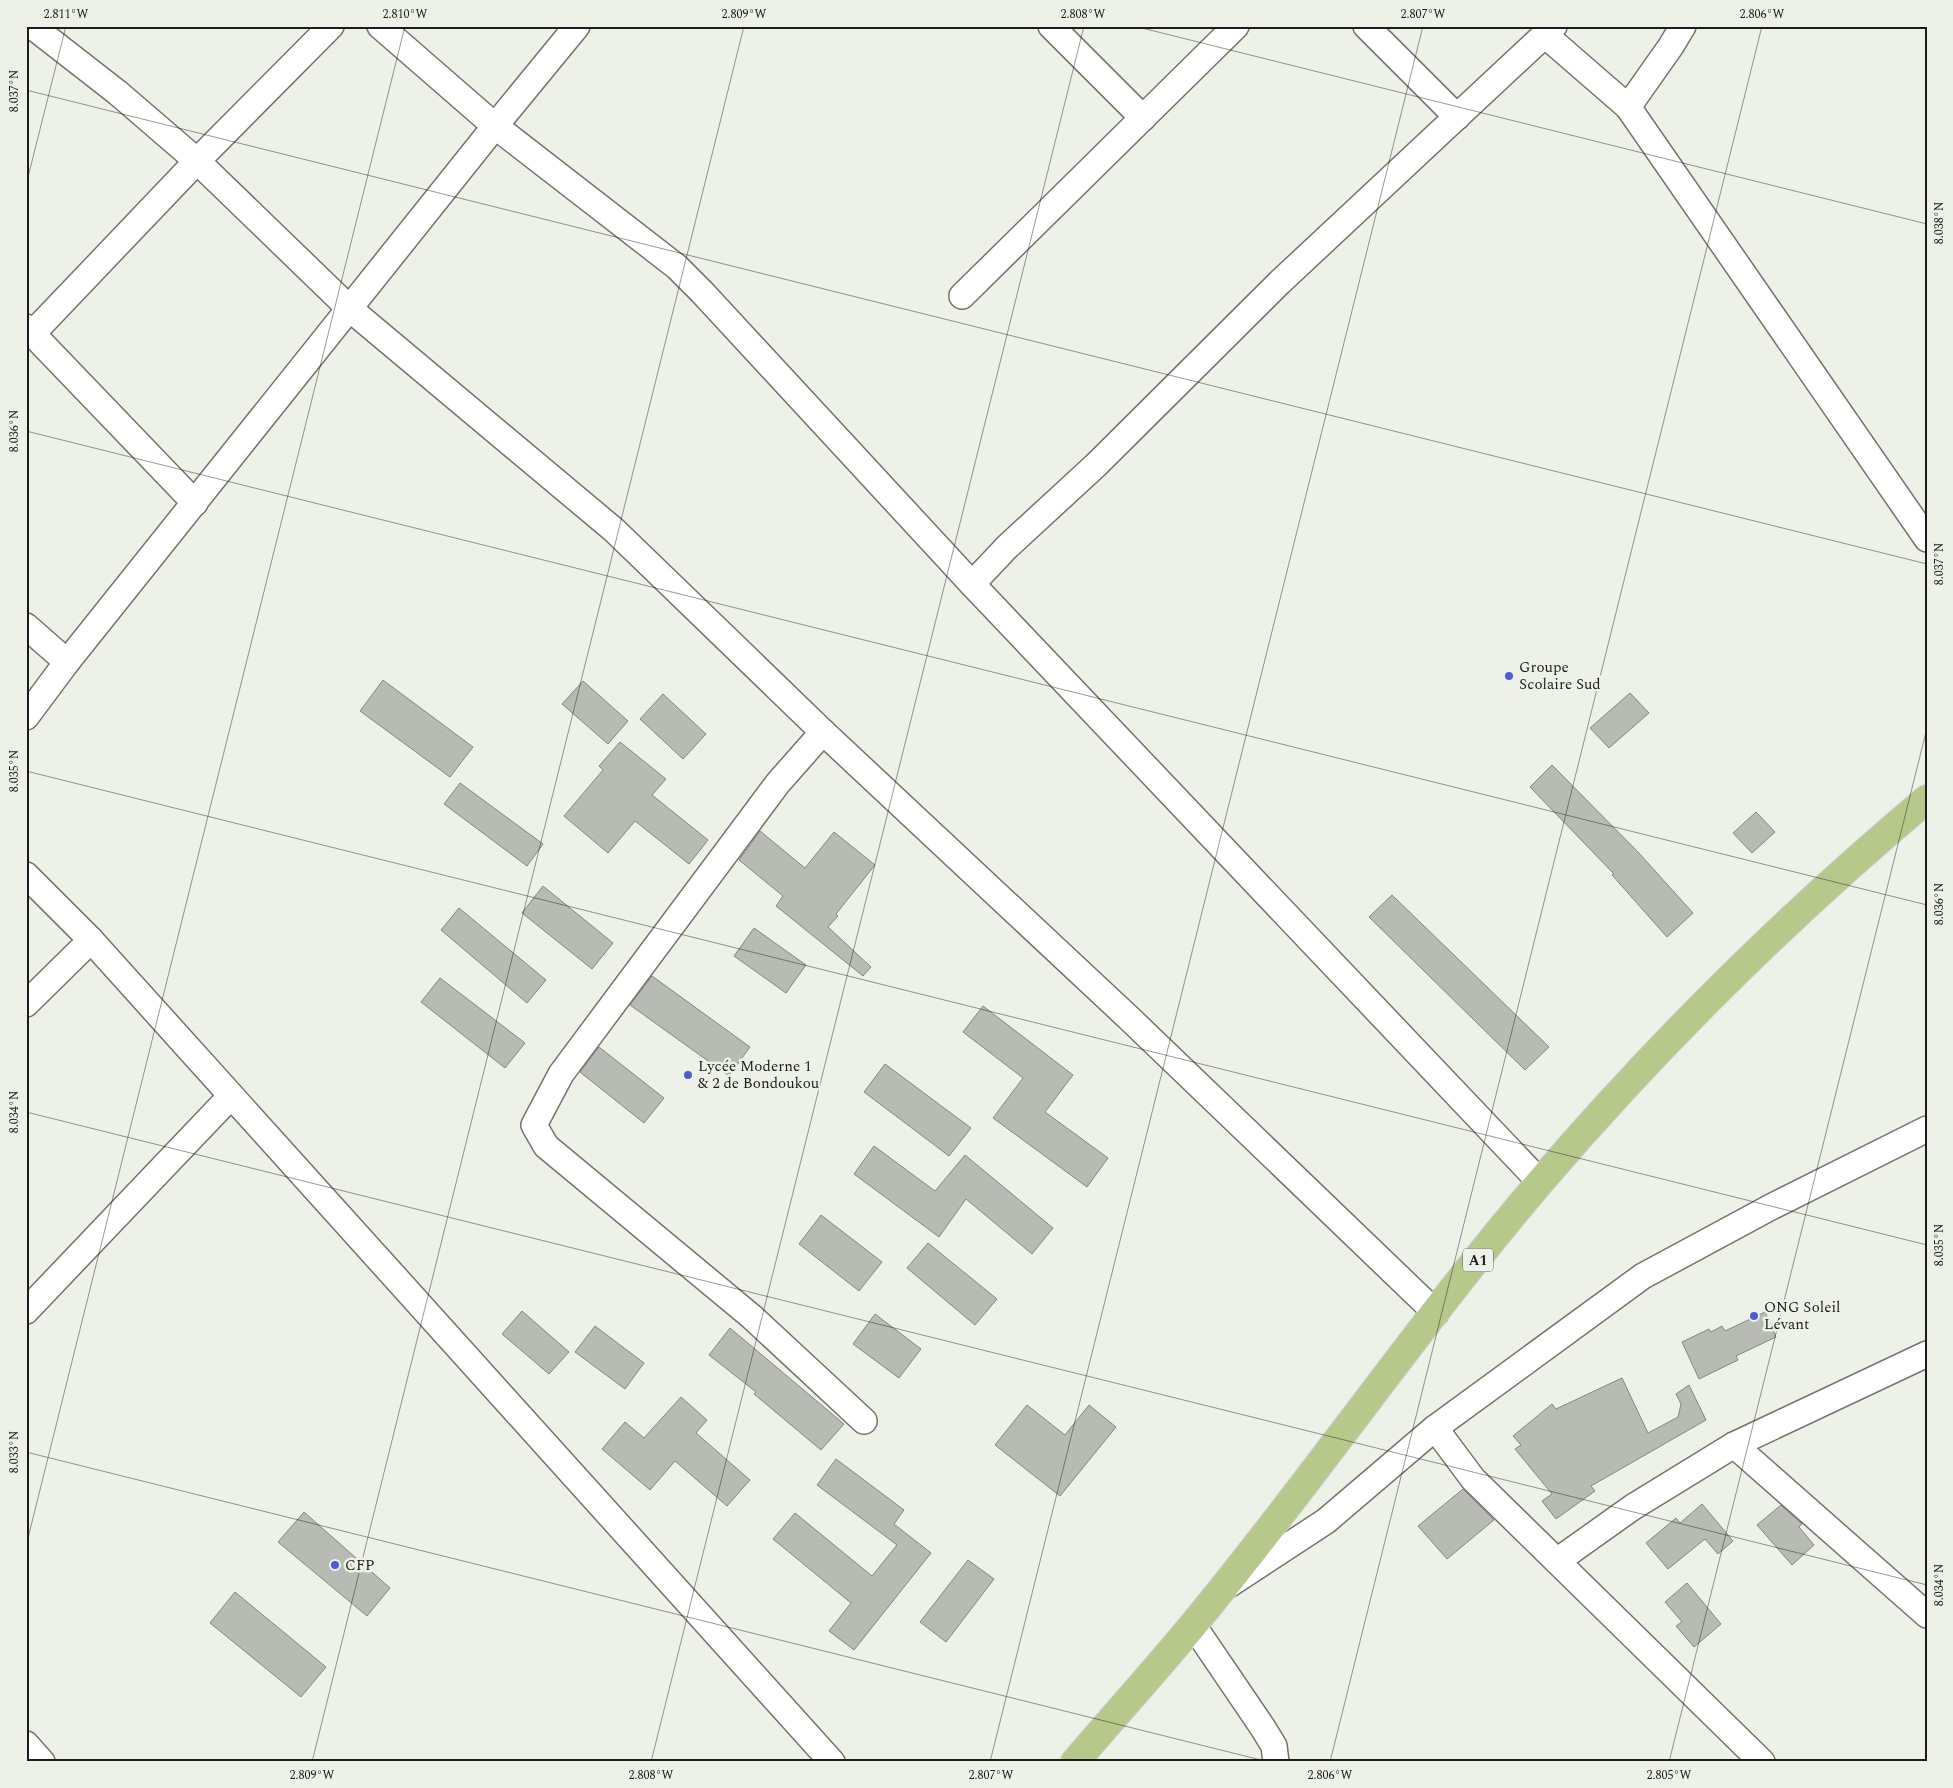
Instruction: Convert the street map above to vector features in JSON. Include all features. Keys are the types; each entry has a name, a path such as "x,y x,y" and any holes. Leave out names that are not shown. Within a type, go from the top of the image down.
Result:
{"main road":[{"name":"A1","path":"1075,1762 1193,1625 1540,1182 1653,1055 1755,952 1860,855 1927,799"}],"street":[{"path":"32,26 118,93 197,161 350,309 614,530 823,732 1131,1020 1436,1313"},
{"path":"195,503 29,331 331,26"},
{"path":"380,26 495,126 677,267 972,584 1540,1182"},
{"path":"26,717 67,662 577,26"},
{"path":"1051,26 1143,118"},
{"path":"962,296 1236,26"},
{"path":"1366,26 1457,116"},
{"path":"1628,107 1683,26"},
{"path":"972,584 1007,547 1096,465 1280,282 1549,31 1628,107 1927,539"},
{"path":"26,626 67,662"},
{"path":"823,732 778,783 561,1074 534,1125 546,1146 752,1317 864,1420"},
{"path":"26,875 91,940 832,1762"},
{"path":"26,1004 91,940"},
{"path":"26,1311 231,1096"},
{"path":"1221,1590 1326,1521 1434,1428 1643,1276 1780,1202 1927,1129"},
{"path":"1557,1561 1633,1507 1734,1445 1927,1354"},
{"path":"1434,1428 1473,1479 1762,1762"},
{"path":"1734,1445 1927,1615"},
{"path":"1193,1625 1274,1746 1276,1762"},
{"path":"26,1744 42,1762"}],"building":[{"path":"383,680 473,747 450,777 360,711"},
{"path":"583,681 628,721 608,744 562,704"},
{"path":"1630,693 1649,713 1609,748 1590,728"},
{"path":"663,694 706,734 683,759 640,719"},
{"path":"620,742 666,779 652,795 708,840 689,864 635,821 608,853 564,816 603,770 599,766"},
{"path":"1552,765 1638,852 1693,913 1667,937 1612,875 1614,874 1530,787"},
{"path":"460,783 543,844 527,866 444,804"},
{"path":"1756,812 1775,832 1752,853 1733,833"},
{"path":"760,831 805,868 834,832 875,865 828,927 871,967 863,976 776,906 783,896 739,860"},
{"path":"543,886 613,943 592,969 522,913"},
{"path":"1392,895 1549,1047 1525,1070 1369,917"},
{"path":"459,908 546,980 527,1003 441,930"},
{"path":"754,928 806,965 786,993 734,956"},
{"path":"652,976 750,1047 729,1076 630,1005"},
{"path":"440,978 525,1043 505,1068 421,1002"},
{"path":"983,1006 1073,1075 1045,1112 1108,1158 1087,1187 993,1118 1023,1078 963,1032"},
{"path":"599,1047 664,1098 644,1123 580,1072"},
{"path":"885,1064 971,1128 949,1156 864,1092"},
{"path":"874,1146 935,1191 965,1155 1053,1228 1032,1254 966,1199 939,1237 854,1174"},
{"path":"821,1215 882,1262 859,1291 799,1244"},
{"path":"928,1243 997,1299 975,1325 907,1268"},
{"path":"522,1311 569,1352 549,1374 502,1334"},
{"path":"1765,1312 1776,1337 1736,1356 1738,1360 1699,1379 1682,1342 1709,1329 1711,1332 1722,1326 1725,1331"},
{"path":"875,1314 921,1349 899,1378 853,1344"},
{"path":"595,1326 644,1363 625,1389 575,1352"},
{"path":"730,1328 844,1424 821,1450 754,1394 756,1392 709,1355"},
{"path":"1622,1378 1648,1433 1678,1417 1681,1404 1676,1394 1689,1385 1706,1420 1591,1486 1595,1491 1556,1519 1542,1501 1552,1494 1515,1449 1521,1445 1513,1436 1552,1404 1556,1409"},
{"path":"681,1397 707,1420 696,1433 750,1480 727,1506 675,1461 650,1490 602,1449 625,1422 644,1438"},
{"path":"1027,1405 1065,1435 1089,1405 1116,1427 1060,1496 995,1445"},
{"path":"836,1459 904,1510 894,1524 931,1553 854,1650 829,1631 851,1603 773,1539 795,1513 872,1576 897,1545 817,1485"},
{"path":"1463,1489 1494,1520 1447,1559 1418,1526"},
{"path":"1702,1504 1733,1541 1718,1554 1705,1539 1668,1569 1646,1543 1676,1518 1680,1523"},
{"path":"1781,1505 1802,1524 1799,1527 1814,1545 1792,1565 1757,1525"},
{"name":"CFP","path":"304,1512 390,1588 367,1616 278,1542"},
{"path":"968,1560 994,1579 946,1642 920,1622"},
{"path":"1687,1583 1721,1624 1694,1647 1676,1626 1682,1622 1665,1602"},
{"path":"235,1592 326,1667 301,1697 210,1623"}],"place":[{"name":"Groupe Scolaire Sud","path":"1509,676"},
{"name":"Lycée Moderne 1 & 2 de Bondoukou","path":"688,1075"},
{"name":"ONG Soleil Lévant","path":"1754,1316"},
{"name":"CFP","path":"335,1565"}]}
